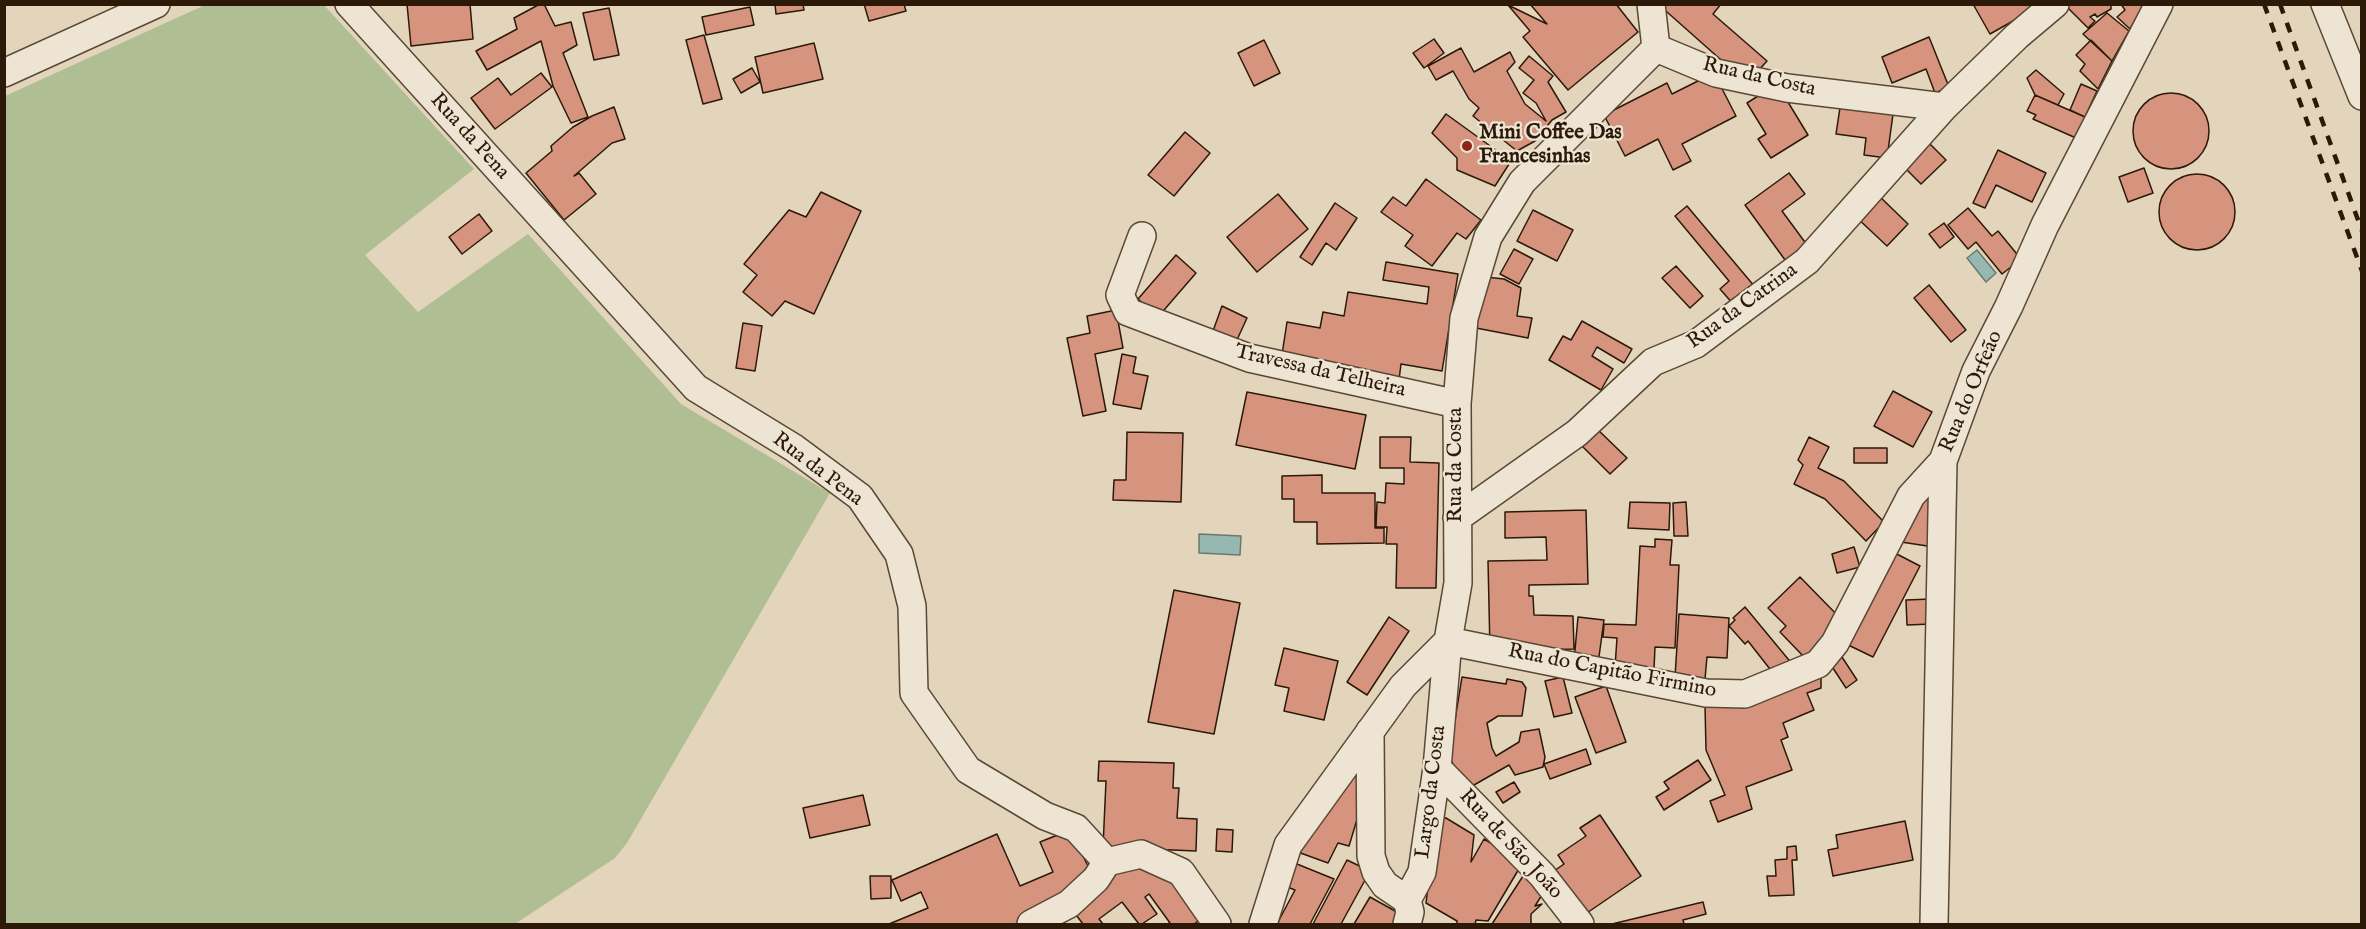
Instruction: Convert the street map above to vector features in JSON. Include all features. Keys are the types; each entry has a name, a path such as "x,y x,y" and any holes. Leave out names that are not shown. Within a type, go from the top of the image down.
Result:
{"street":[{"path":"4,73 156,4"},
{"name":"Rua da Pena","path":"349,4 696,388 794,448 860,497 899,554 912,606 915,693 968,770 1045,816 1076,828 1107,862"},
{"path":"1651,4 1656,48"},
{"path":"1944,107 2017,36 2055,4"},
{"name":"Rua do Orfeão","path":"1934,924 1943,461 1976,370 2009,306 2045,225 2159,4"},
{"path":"2325,4 2361,96"},
{"name":"Rua da Costa","path":"1448,641 1458,583 1457,404 1464,318 1488,237 1522,182 1656,48 1716,73 1787,88 1944,107"},
{"name":"Rua da Catrina","path":"1457,518 1577,433 1653,362 1696,344 1807,261 1944,107"},
{"name":"Travessa da Telheira","path":"1142,236 1120,295 1128,312 1249,358 1457,404"},
{"name":"Rua do Capitão Firmino","path":"1448,641 1706,693 1745,694 1818,664 1824,657 1835,643 1911,496 1943,461"},
{"path":"1263,924 1288,845 1403,686 1448,641"},
{"name":"Largo da Costa","path":"1407,912 1422,872 1437,768 1448,641"},
{"name":"Largo da Costa","path":"1370,731 1371,856 1376,872 1407,912"},
{"name":"Rua de São João","path":"1437,768 1542,875 1580,924"},
{"path":"1031,924 1069,904 1096,879 1107,862 1141,854 1181,872 1217,924"}],"green space":[{"path":"205,5 324,5 474,169 365,255 418,312 528,234 681,404 830,493 627,843 615,858 515,924 5,924 5,96"}],"water":[{"path":"1977,250 1996,273 1986,282 1967,258"},
{"path":"1199,534 1241,536 1240,555 1199,553"}],"building":[{"path":"407,4 470,4 473,39 411,46"},
{"path":"544,4 555,26 571,22 577,45 563,53 588,117 571,123 553,86 541,41 487,70 476,51 517,29 514,18"},
{"path":"775,4 803,4 804,10 776,14"},
{"path":"864,4 904,4 906,11 869,21"},
{"path":"1530,4 1616,4 1638,32 1568,90 1523,37 1530,31 1508,5 1547,24"},
{"path":"1658,4 1721,4 1713,14 1767,61 1747,83"},
{"path":"1973,4 2043,4 1990,34"},
{"path":"2064,4 2111,4 2111,9 2097,17 2095,14 2090,17 2095,21 2088,28"},
{"path":"2121,4 2144,4 2130,29 2117,17 2125,10"},
{"path":"750,7 754,25 706,35 702,17"},
{"path":"609,8 619,55 594,60 583,13"},
{"path":"2107,13 2129,31 2112,61 2083,34"},
{"path":"704,35 722,99 703,104 686,40"},
{"path":"1929,37 1949,87 1935,93 1926,69 1892,83 1882,57"},
{"path":"1434,39 1444,53 1424,68 1413,53"},
{"path":"1264,40 1280,73 1254,86 1238,53"},
{"path":"2091,40 2112,61 2098,89 2080,71 2085,64 2076,55"},
{"path":"814,43 823,79 763,93 755,57"},
{"path":"1461,48 1474,72 1510,52 1515,62 1507,71 1525,104 1546,121 1536,103 1523,93 1534,80 1519,68 1529,56 1553,76 1548,82 1566,112 1552,120 1535,141 1517,151 1473,116 1479,108 1469,99 1453,71 1436,80 1428,66"},
{"path":"752,68 760,82 741,93 733,79"},
{"path":"2036,70 2064,94 2058,105 2035,95 2027,78"},
{"path":"541,73 552,87 495,129 471,98 498,78 511,95"},
{"path":"1714,73 1736,116 1682,144 1691,161 1673,170 1658,139 1625,156 1604,115 1667,83 1672,94"},
{"path":"1777,84 1808,135 1771,158 1758,139 1766,134 1747,103"},
{"path":"2081,84 2097,91 2085,117 2070,110"},
{"path":"2171,93 2186,96 2198,104 2206,116 2209,131 2206,146 2198,158 2186,166 2171,169 2156,166 2144,158 2136,146 2133,131 2136,116 2144,104 2156,96"},
{"path":"2035,95 2085,117 2076,138 2033,119 2036,115 2027,111"},
{"path":"1841,101 1894,107 1887,158 1864,155 1866,138 1836,134"},
{"path":"614,107 625,139 612,143 574,176 579,173 596,194 564,220 526,173 552,151 551,146 573,127"},
{"name":"Mini Coffee Das Francesinhas","path":"1446,114 1511,161 1495,186 1457,170 1457,158 1432,133"},
{"path":"1185,132 1210,153 1174,196 1148,175"},
{"path":"1928,142 1946,160 1921,184 1903,166"},
{"path":"1998,150 2046,173 2032,202 1996,185 1985,208 1973,203"},
{"path":"2144,168 2153,193 2128,202 2119,177"},
{"path":"1789,173 1805,194 1782,211 1810,249 1788,264 1745,205"},
{"path":"2197,174 2212,177 2224,185 2232,197 2235,212 2232,227 2224,239 2212,247 2197,250 2182,247 2170,239 2162,227 2159,212 2162,197 2170,185 2182,177"},
{"path":"1426,179 1481,220 1466,239 1457,233 1432,266 1405,246 1413,235 1381,212 1393,197 1406,206"},
{"path":"821,192 861,211 814,314 785,301 772,316 743,292 757,275 744,264 789,210 806,217"},
{"path":"1876,193 1908,224 1887,246 1855,216"},
{"path":"1278,194 1308,229 1257,272 1227,237"},
{"path":"1335,203 1357,218 1336,250 1326,243 1312,265 1300,257"},
{"path":"1687,206 1755,287 1734,305 1720,289 1729,281 1675,216"},
{"path":"1968,208 1992,236 1998,231 2021,259 2002,274 1976,242 1968,249 1948,225"},
{"path":"1533,210 1573,230 1557,261 1517,241"},
{"path":"479,214 492,231 462,254 449,237"},
{"path":"1944,223 1954,237 1940,248 1929,234"},
{"path":"1514,249 1533,259 1519,284 1500,274"},
{"path":"1176,255 1196,273 1158,317 1138,299"},
{"path":"1386,262 1458,274 1442,371 1401,364 1399,380 1281,361 1287,322 1320,328 1323,312 1344,316 1348,292 1427,304 1429,287 1383,280"},
{"path":"1676,266 1703,296 1690,308 1662,278"},
{"path":"1485,277 1504,279 1521,288 1517,316 1532,318 1528,338 1476,328"},
{"path":"1929,285 1966,330 1951,342 1914,298"},
{"path":"1222,306 1247,318 1236,342 1213,331"},
{"path":"1116,310 1123,348 1095,354 1106,411 1083,416 1067,338 1090,333 1087,316"},
{"path":"1582,321 1632,349 1624,363 1597,347 1592,356 1613,369 1601,390 1549,360 1563,336 1571,340"},
{"path":"743,323 762,326 755,371 736,368"},
{"path":"1122,354 1136,357 1133,373 1148,376 1141,409 1113,404"},
{"path":"1893,391 1932,412 1913,447 1874,426"},
{"path":"1247,392 1366,415 1355,469 1236,445"},
{"path":"1594,426 1627,458 1610,474 1578,442"},
{"path":"1127,432 1183,433 1181,502 1113,500 1114,480 1126,480"},
{"path":"1380,437 1411,437 1410,462 1439,463 1436,588 1396,588 1397,544 1386,544 1387,527 1376,527 1377,502 1385,503 1386,483 1404,484 1404,468 1380,468"},
{"path":"1809,437 1829,447 1818,468 1844,481 1884,522 1866,541 1825,499 1794,484 1803,465 1798,460"},
{"path":"1854,448 1887,448 1887,463 1854,463"},
{"path":"1322,475 1322,493 1375,493 1375,528 1384,528 1384,543 1317,544 1317,522 1294,522 1294,499 1282,499 1282,476"},
{"path":"1910,493 1942,498 1934,547 1901,542"},
{"path":"1630,502 1670,503 1669,530 1628,528"},
{"path":"1686,502 1688,536 1674,536 1673,503"},
{"path":"1586,510 1588,584 1529,585 1529,596 1533,596 1534,615 1573,616 1574,649 1490,651 1488,561 1547,560 1546,537 1505,538 1505,512"},
{"path":"1655,539 1672,540 1670,565 1679,565 1675,648 1655,647 1654,669 1615,667 1617,638 1603,637 1604,624 1636,625 1640,546 1655,547"},
{"path":"1854,547 1860,567 1837,573 1832,554"},
{"path":"1889,550 1920,566 1873,657 1842,642"},
{"path":"1800,577 1843,621 1805,658 1780,632 1786,626 1768,608"},
{"path":"1174,590 1240,603 1214,734 1148,722"},
{"path":"1931,599 1931,624 1907,625 1906,600"},
{"path":"1745,607 1793,665 1773,673 1748,641 1745,644 1729,626 1735,620 1733,618"},
{"path":"1679,614 1729,618 1727,658 1707,657 1705,679 1675,677"},
{"path":"1389,617 1409,631 1367,695 1347,682"},
{"path":"1578,617 1604,620 1598,664 1574,661"},
{"path":"1284,648 1338,661 1324,720 1284,711 1289,688 1275,685"},
{"path":"1840,654 1857,680 1846,688 1829,662"},
{"path":"1821,672 1821,688 1807,693 1814,710 1783,723 1788,737 1781,740 1792,770 1746,787 1752,809 1718,822 1710,801 1725,795 1706,750 1705,706"},
{"path":"1462,677 1506,684 1507,679 1522,682 1526,688 1522,716 1498,716 1487,723 1492,748 1496,756 1519,742 1521,732 1539,729 1545,757 1543,767 1515,775 1509,765 1467,789 1449,757"},
{"path":"1563,677 1572,713 1554,717 1545,681"},
{"path":"1606,686 1626,742 1596,753 1575,697"},
{"path":"1586,749 1591,764 1550,779 1544,764"},
{"path":"1698,760 1711,780 1664,810 1656,797 1669,789 1664,782"},
{"path":"1099,761 1174,763 1173,788 1179,788 1177,818 1197,819 1196,851 1103,847 1106,781 1098,781"},
{"path":"1350,769 1364,779 1359,813 1349,846 1338,843 1328,863 1295,851"},
{"path":"1514,782 1520,792 1503,803 1496,792"},
{"path":"863,795 870,825 810,838 803,808"},
{"path":"1600,815 1641,876 1581,917 1551,873 1564,864 1558,855 1586,836 1580,828"},
{"path":"1436,817 1446,818 1474,835 1471,862 1484,839 1523,862 1488,921 1476,920 1475,924 1457,924 1457,921 1426,903"},
{"path":"1905,821 1913,860 1833,876 1828,850 1838,848 1836,835"},
{"path":"1217,829 1233,830 1232,852 1216,851"},
{"path":"1070,830 1094,878 1066,902 1015,924 889,924 928,908 921,892 901,901 892,880 997,834 1020,886 1053,872 1040,842"},
{"path":"1796,846 1797,860 1792,860 1794,895 1769,896 1767,876 1776,876 1775,860 1787,859 1787,847"},
{"path":"1142,855 1163,868 1201,919 1194,924 1167,924 1170,923 1149,894 1145,897 1157,914 1142,924 1139,924 1122,902 1099,919 1103,924 1083,924 1070,907 1107,873"},
{"path":"1347,860 1370,871 1341,924 1313,924"},
{"path":"1292,862 1334,879 1310,924 1277,924 1295,890 1282,885"},
{"path":"1525,873 1545,890 1535,906 1542,904 1531,914 1531,924 1492,924"},
{"path":"870,876 891,876 891,898 871,899"},
{"path":"1370,897 1404,916 1399,924 1354,924"},
{"path":"1703,902 1706,914 1683,920 1684,924 1612,924"}],"railway":[{"path":"2264,4 2362,271"},
{"path":"2280,4 2362,231"}],"place":[{"name":"Mini Coffee Das Francesinhas","path":"1467,146"}]}
